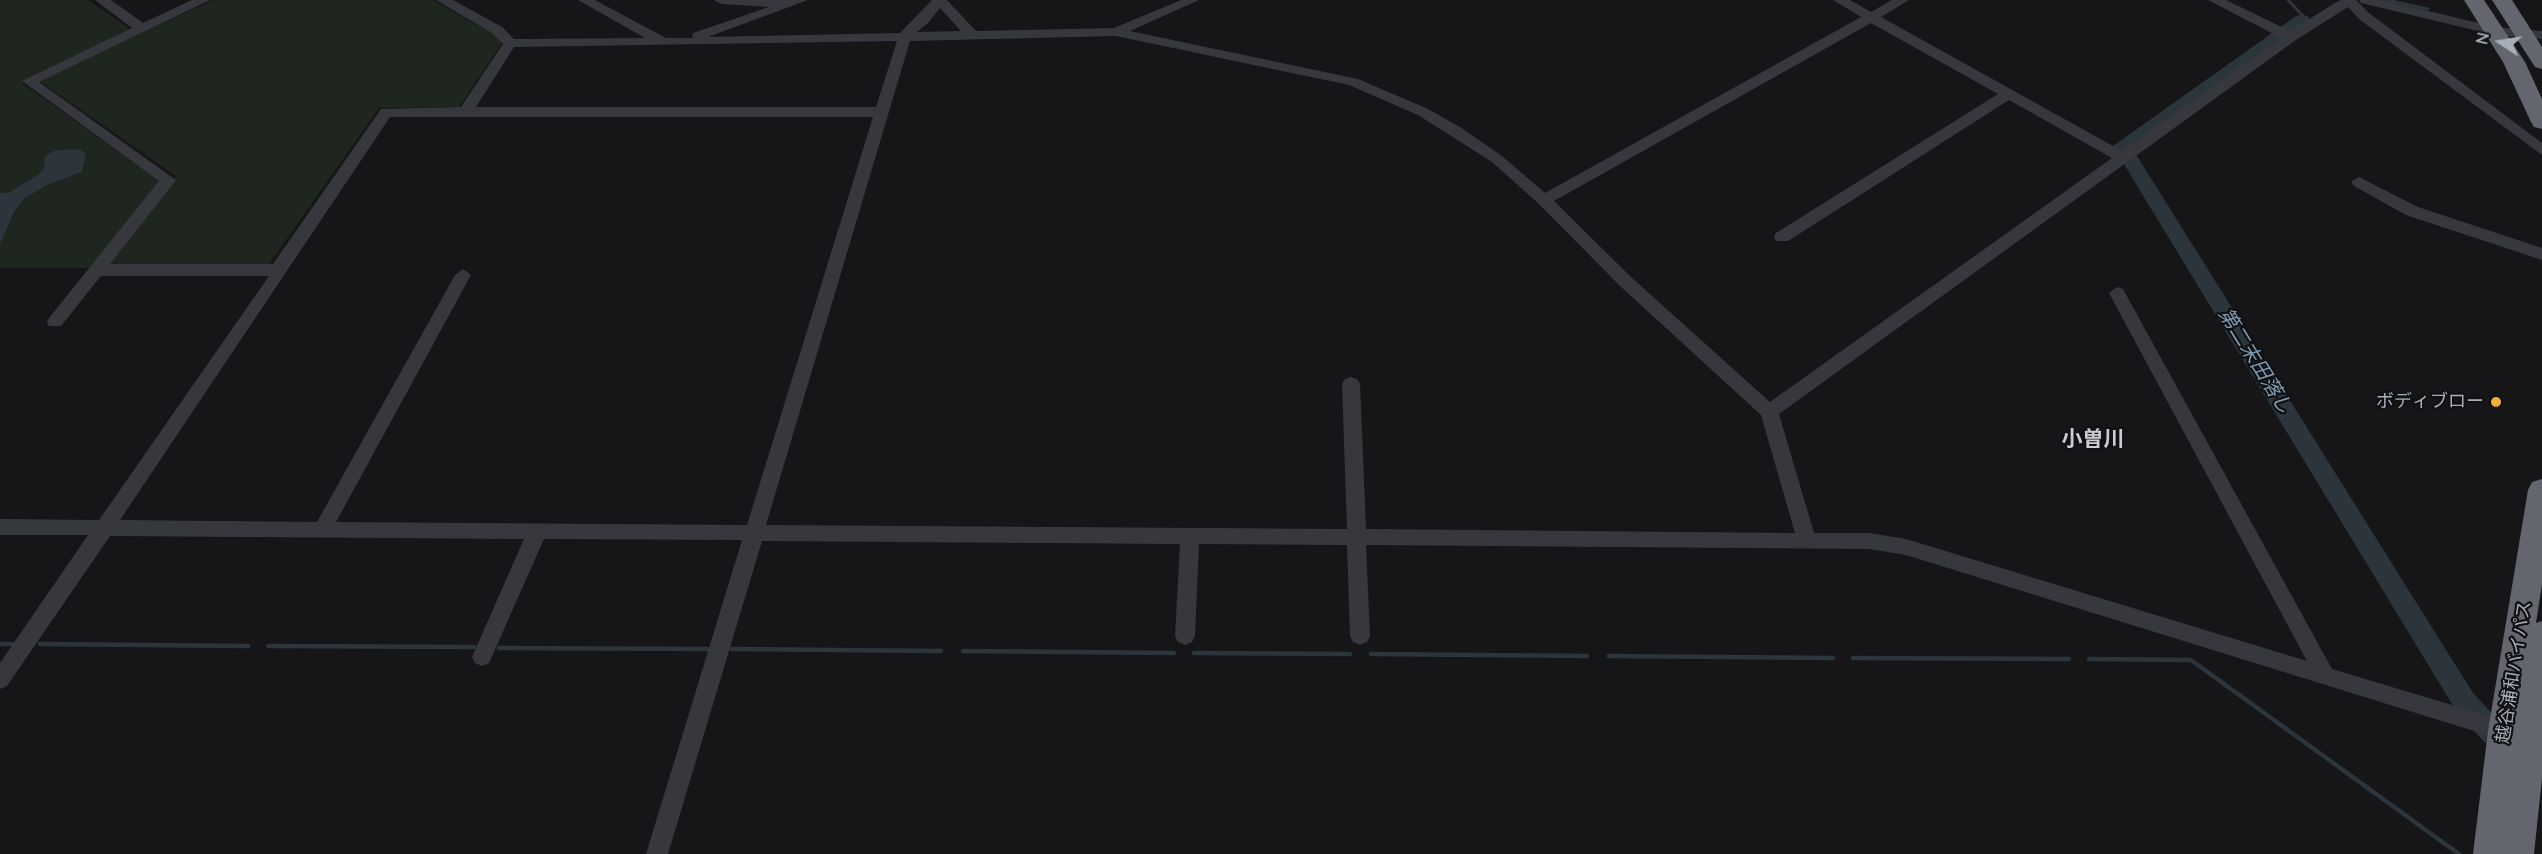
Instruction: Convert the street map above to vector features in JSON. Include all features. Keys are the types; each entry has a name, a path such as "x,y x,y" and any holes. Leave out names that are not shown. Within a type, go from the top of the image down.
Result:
{"highway":[{"path":"2474,0 2514,62 2542,122"},
{"path":"2502,0 2534,34 2542,63"},
{"name":"越谷浦和バイパス","path":"2517,854 2542,490"},
{"name":"越谷浦和バイパス","path":"2490,854 2526,737 2542,634"}],"street":[{"path":"102,0 142,29"},
{"path":"55,322 168,180 29,81 203,0"},
{"path":"443,0 497,30 510,43 681,42 970,33 1116,32 1353,82 1423,112 1455,130 1497,159 1544,200 1625,281 1769,412 1807,540"},
{"path":"585,0 664,42"},
{"path":"721,0 796,2"},
{"path":"657,854 905,36 940,0 970,33"},
{"path":"1116,32 1192,0"},
{"path":"1840,0 2124,158"},
{"path":"1544,200 1902,0"},
{"path":"2215,0 2290,37"},
{"path":"1769,412 2290,37 2349,0 2364,16 2542,150"},
{"path":"2366,0 2495,31 2534,34"},
{"path":"681,42 796,2"},
{"path":"466,111 510,43"},
{"path":"1782,237 2008,94"},
{"path":"0,680 277,276 278,270 386,112 883,112"},
{"path":"2359,182 2412,211 2542,254"},
{"path":"98,270 278,270"},
{"path":"322,530 463,275"},
{"path":"2117,293 2325,675"},
{"path":"1351,384 1359,636"},
{"path":"0,527 1869,541 1905,547 2526,737"},
{"path":"482,657 537,531"},
{"path":"1185,636 1190,535"}],"shaded area":[{"path":"0,0 88,0 130,29 128,34 22,83 162,183 95,268 0,268 0,244 20,203 33,192 47,185 82,172 86,155 44,168 39,174 8,193 0,193"},
{"path":"213,0 433,0 504,40 459,107 379,108 267,267 109,265 176,176 38,80"},
{"path":"81,150 86,155 82,172 47,185 25,198 16,209 0,244 0,193 8,193 39,174 44,168 45,156 54,151"}],"waterway":[{"name":"第二末田落し","path":"2288,0 2303,16 2302,20"},
{"path":"2387,0 2428,9"},
{"name":"第二末田落し","path":"2302,20 2122,146 2464,701 2493,733 2509,743 2542,753"},
{"path":"0,644 16,644"},
{"path":"40,644 248,646"},
{"path":"268,646 474,647"},
{"path":"499,648 707,649"},
{"path":"732,649 941,651"},
{"path":"963,651 1174,653"},
{"path":"1194,653 1350,654"},
{"path":"1371,654 1587,656"},
{"path":"1609,656 1833,658"},
{"path":"1853,658 2069,659"},
{"path":"2089,659 2191,660 2459,854"}],"place":[{"name":"ボディブロー","path":"2496,402"}],"district":[{"name":"小曽川","path":"2093,440"}]}
